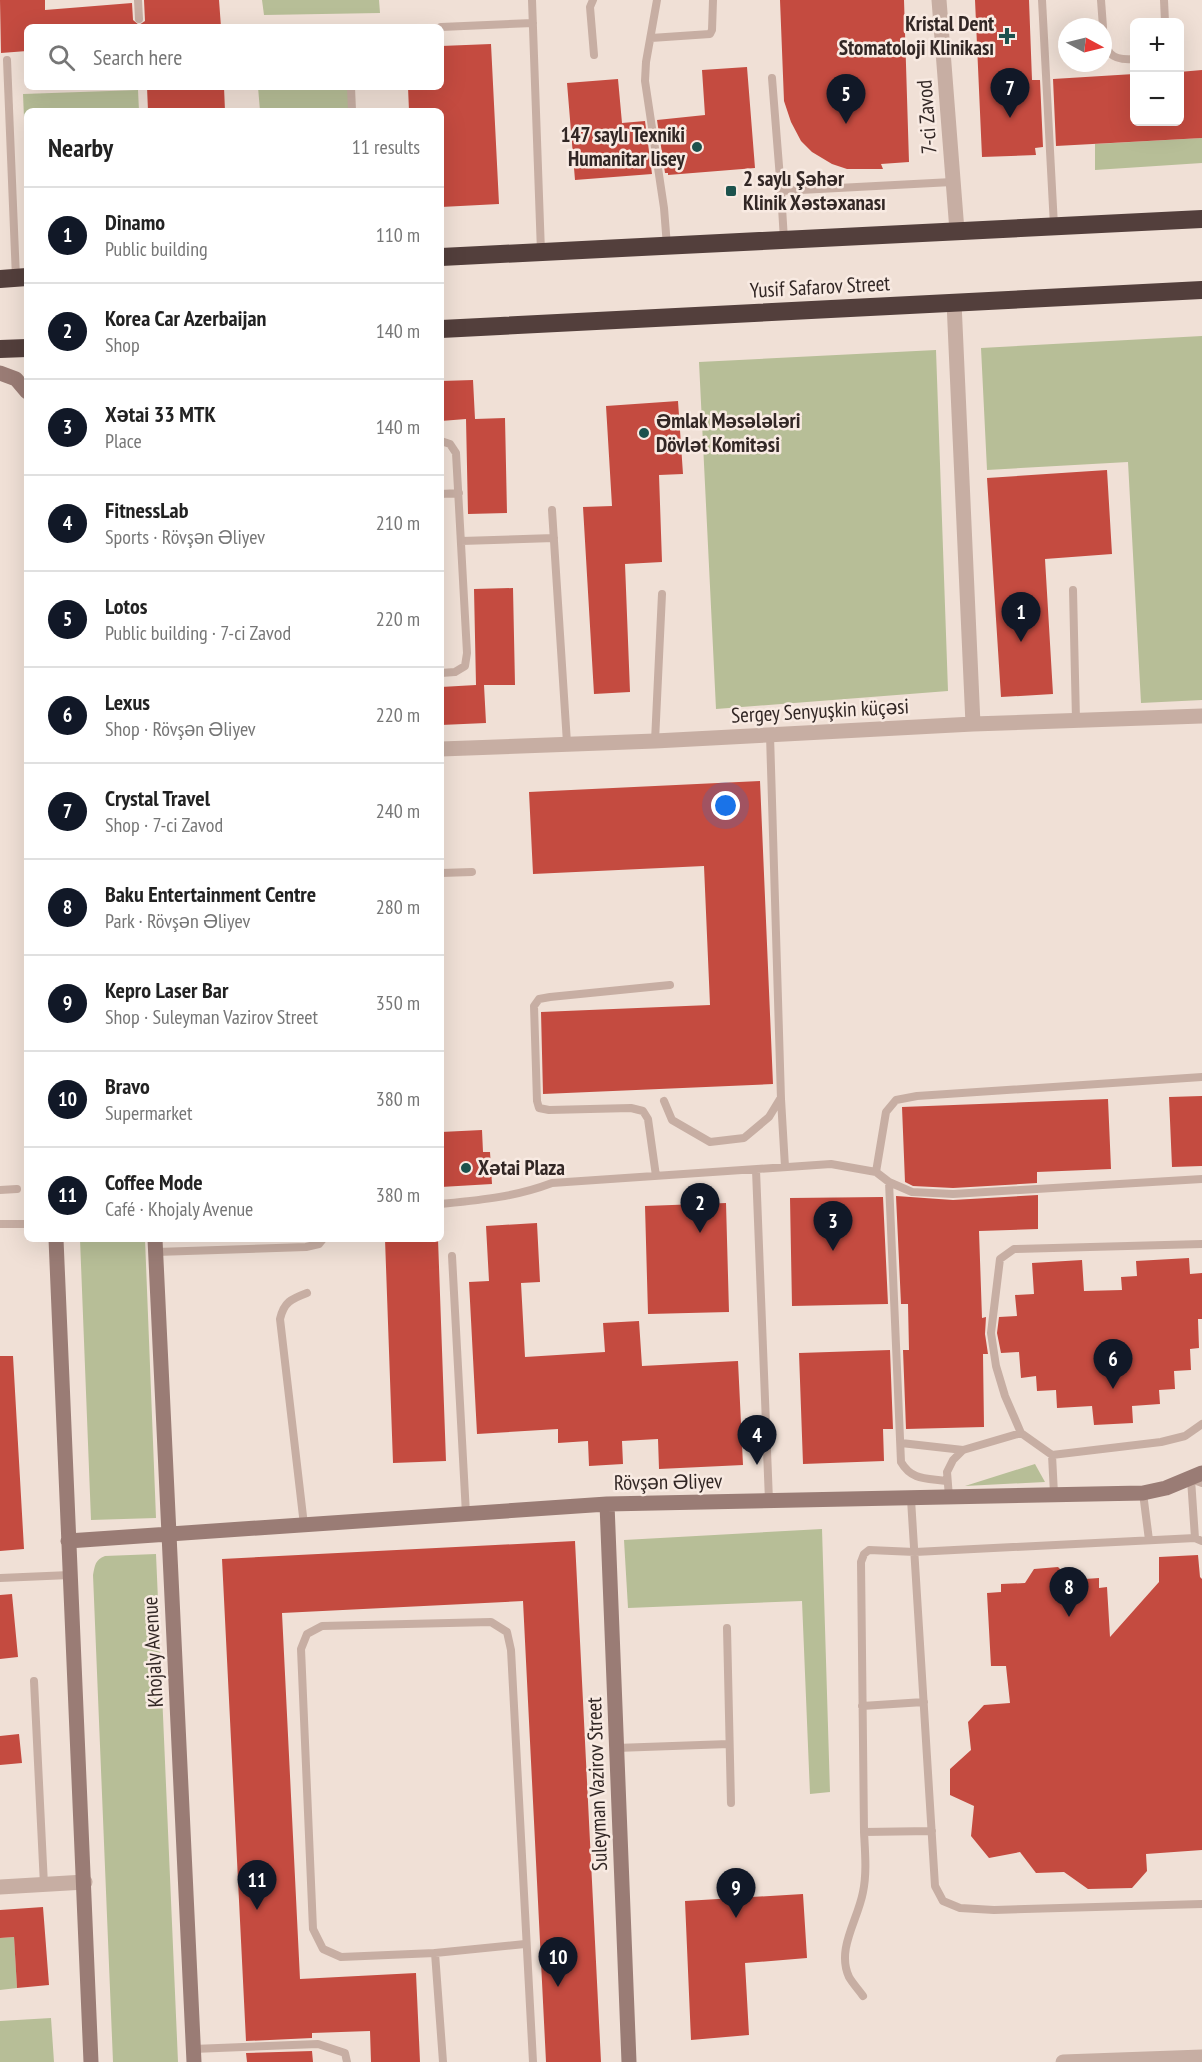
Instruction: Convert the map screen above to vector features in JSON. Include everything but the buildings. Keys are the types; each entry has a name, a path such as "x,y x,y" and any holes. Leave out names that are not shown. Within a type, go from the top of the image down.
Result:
{"highway":[{"path":"444,256 1202,219"},
{"name":"Yusif Safarov Street","path":"444,329 1202,290"},
{"path":"0,349 24,348"}],"street":[{"name":"7-ci Zavod","path":"939,0 957,231"},
{"path":"954,302 973,724"},
{"path":"0,373 16,379 24,388"},
{"name":"Sergey Senyuşkin küçəsi","path":"444,749 655,741 973,724 1202,716"},
{"path":"56,1242 92,2062"},
{"name":"Khojaly Avenue","path":"156,1245 194,2056"},
{"name":"Rövşən Əliyev","path":"68,1541 608,1504 1143,1493 1198,1478"},
{"name":"Suleyman Vazirov Street","path":"608,1504 629,2062"},
{"path":"0,1887 85,1882"},
{"path":"1063,2062 1202,2057"}],"lane":[{"path":"138,0 140,19"},
{"path":"532,0 541,252"},
{"path":"593,0 590,7 594,55"},
{"path":"657,0 645,81 664,208 667,246"},
{"path":"651,38 710,34 713,0"},
{"path":"1042,0 1054,226"},
{"path":"1101,0 1102,18"},
{"path":"1164,0 1165,18"},
{"path":"444,27 532,23"},
{"path":"1112,55 1121,60 1130,59"},
{"path":"7,60 14,278"},
{"path":"772,78 784,240"},
{"path":"351,90 352,108"},
{"path":"781,191 952,182"},
{"path":"444,442 450,444 456,453 467,653 465,666 455,672 444,673"},
{"path":"444,494 459,493"},
{"path":"552,510 567,743"},
{"path":"461,541 554,538"},
{"path":"1073,590 1076,720"},
{"path":"655,741 662,594"},
{"path":"770,735 785,1167"},
{"path":"444,873 472,872"},
{"path":"656,1176 648,1119 643,1111 631,1108 549,1110 539,1108 534,1006 539,999 550,997 670,985"},
{"path":"876,1172 886,1112 896,1100 916,1096 1202,1077"},
{"path":"664,1101 672,1120 710,1142 744,1138 769,1117 781,1099"},
{"path":"444,1204 502,1198 552,1183 831,1164 876,1172 889,1182 912,1192 953,1194 1202,1179"},
{"path":"756,1170 769,1501"},
{"path":"889,1182 901,1462 906,1471 914,1476 947,1481"},
{"path":"0,1190 17,1189"},
{"path":"0,1224 24,1224"},
{"path":"156,1245 306,1247 321,1242"},
{"path":"1202,1244 1014,1249 1000,1259 991,1333 996,1366 1005,1396 1021,1433 1052,1455 1161,1442 1185,1436 1202,1424"},
{"path":"452,1256 466,1514"},
{"path":"304,1525 280,1319 283,1306 290,1299 307,1293"},
{"path":"901,1443 963,1450 1021,1433"},
{"path":"949,1497 947,1472 953,1460 963,1450"},
{"path":"1052,1455 1054,1494"},
{"path":"863,1996 850,1978 844,1960 863,1893 861,1562 864,1554 868,1550 915,1552 1149,1540 1199,1540 1198,1478"},
{"path":"1143,1493 1149,1540"},
{"path":"911,1499 935,1886 942,1901 960,1908 994,1910 1202,1904"},
{"path":"0,1578 70,1575"},
{"path":"525,1944 435,1953 341,1957 323,1949 313,1929 302,1649 307,1634 322,1626 491,1622 507,1632 511,1650 532,2062"},
{"path":"727,1628 731,1803"},
{"path":"34,1681 44,1885"},
{"path":"862,1706 924,1702"},
{"path":"616,1748 729,1744"},
{"path":"864,1832 932,1831"},
{"path":"435,1953 443,2062"},
{"path":"194,2056 318,2044 345,2054 347,2062"}],"green space":[{"path":"262,0 379,0 380,13 264,15"},
{"path":"138,90 139,108 24,108 24,118 23,94"},
{"path":"258,90 354,90 352,108 260,108"},
{"path":"1202,138 1202,163 1095,170 1095,144"},
{"path":"1202,336 1202,700 1141,703 1128,462 987,470 981,348"},
{"path":"936,350 948,691 716,709 699,362"},
{"path":"80,1242 145,1242 156,1518 91,1520"},
{"path":"1035,1464 1045,1482 965,1486"},
{"path":"822,1529 830,1792 810,1794 802,1601 628,1608 624,1540"},
{"path":"156,1554 178,2062 113,2062 93,1575 97,1561 105,1556"},
{"path":"14,1937 17,1988 0,1990 0,1938"},
{"path":"51,2018 54,2062 0,2062 0,2021"}],"place":[{"name":"Kristal Dent Stomatoloji Klinikası","path":"1007,36"},
{"name":"Crystal Travel","path":"1010,118"},
{"name":"Lotos","path":"846,124"},
{"name":"147 saylı Texniki Humanitar lisey","path":"697,147"},
{"name":"2 saylı Şəhər Klinik Xəstəxanası","path":"731,191"},
{"name":"Əmlak Məsələləri Dövlət Komitəsi","path":"644,433"},
{"name":"Dinamo","path":"1021,642"},
{"name":"Xətai Plaza","path":"466,1168"},
{"name":"Korea Car Azerbaijan","path":"700,1233"},
{"name":"Xətai 33 MTK","path":"833,1251"},
{"name":"Lexus","path":"1113,1389"},
{"name":"FitnessLab","path":"757,1465"},
{"name":"Baku Entertainment Centre","path":"1069,1617"},
{"name":"Coffee Mode","path":"257,1910"},
{"name":"Kepro Laser Bar","path":"736,1918"},
{"name":"Bravo","path":"558,1987"}]}
